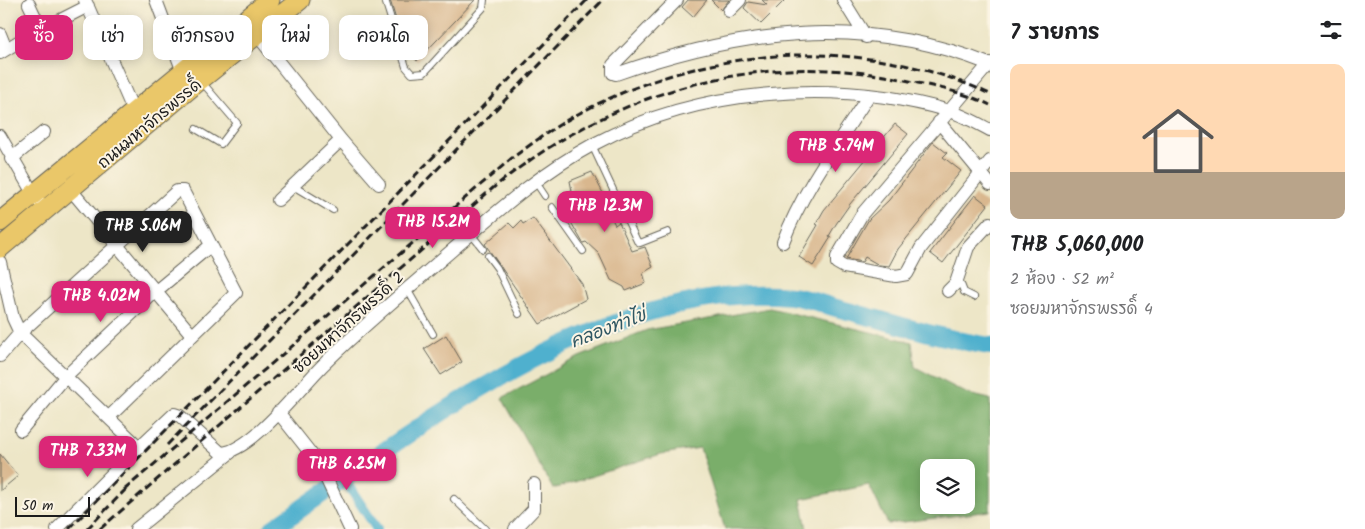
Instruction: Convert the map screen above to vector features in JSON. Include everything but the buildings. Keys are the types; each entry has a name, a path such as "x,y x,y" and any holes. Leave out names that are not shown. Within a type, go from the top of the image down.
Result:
{"main road":[{"name":"ถนนมหาจักรพรรดิ์","path":"0,222 270,0"},
{"name":"ถนนมหาจักรพรรดิ์","path":"0,248 200,80 300,0"}],"street":[{"path":"156,0 183,72"},
{"path":"677,0 613,65 613,73 616,74 699,48 759,37 809,33 866,36 936,46 990,63 951,112 939,122 862,214 837,256 837,263 844,267 896,276 907,274 921,248 990,160"},
{"path":"729,11 740,0"},
{"path":"843,0 866,36"},
{"path":"64,15 86,3 134,112"},
{"path":"29,4 34,15"},
{"path":"0,34 3,51 15,43"},
{"path":"257,35 341,140 379,184"},
{"name":"ซอยมหาจักรพรรดิ์ 2","path":"136,529 231,452 250,441 329,358 471,234 535,181 592,145 647,120 714,102 774,94 869,95 951,112 990,130"},
{"path":"783,242 796,212 869,95"},
{"path":"939,122 990,184"},
{"path":"11,159 44,132"},
{"path":"0,136 11,159 46,210"},
{"path":"278,200 341,140"},
{"path":"71,190 192,335"},
{"path":"0,356 20,333 118,244 180,190 184,192 210,246 236,292 109,417"},
{"path":"948,291 956,283 968,247 990,223"},
{"path":"21,430 66,376 156,291 210,246"},
{"path":"0,262 13,318 20,333 138,447"},
{"path":"278,412 320,465 350,529"},
{"path":"57,529 138,447 174,414 180,416 222,453 231,452"},
{"path":"513,528 534,508 534,484"}],"lane":[{"path":"385,0 406,67 412,74 419,74 424,73 484,8 484,0"},
{"path":"196,129 221,144 237,123 200,80"},
{"path":"592,145 637,242 640,243 668,232"},
{"path":"535,181 545,196"},
{"path":"293,186 333,210"},
{"path":"552,207 583,252"},
{"path":"471,234 483,249"},
{"path":"488,256 497,268 519,314"},
{"path":"958,278 964,292 974,297"},
{"path":"407,289 433,334"},
{"path":"454,499 485,529"}],"green space":[{"path":"770,308 912,342 915,367 968,394 990,399 990,511 975,513 975,459 920,459 920,514 966,514 888,524 869,485 801,499 807,529 725,529 700,448 661,454 553,489 502,398 579,357 647,330"}],"waterway":[{"name":"คลองท่าไข่","path":"272,529 388,448 451,407 516,369 583,336 652,311 721,297 791,296 935,335 990,346"},
{"path":"344,479 377,529"}],"railway":[{"path":"69,529 587,0"},
{"path":"167,445 603,0"},
{"path":"124,490 512,158 569,119 626,91 677,74 729,62 782,56 835,56 888,62 940,75 990,94"},
{"path":"100,529 493,188 539,154 589,125 640,102 693,84 748,74 804,70 861,73 918,83 946,89 990,105"},
{"path":"87,529 128,487"}]}
